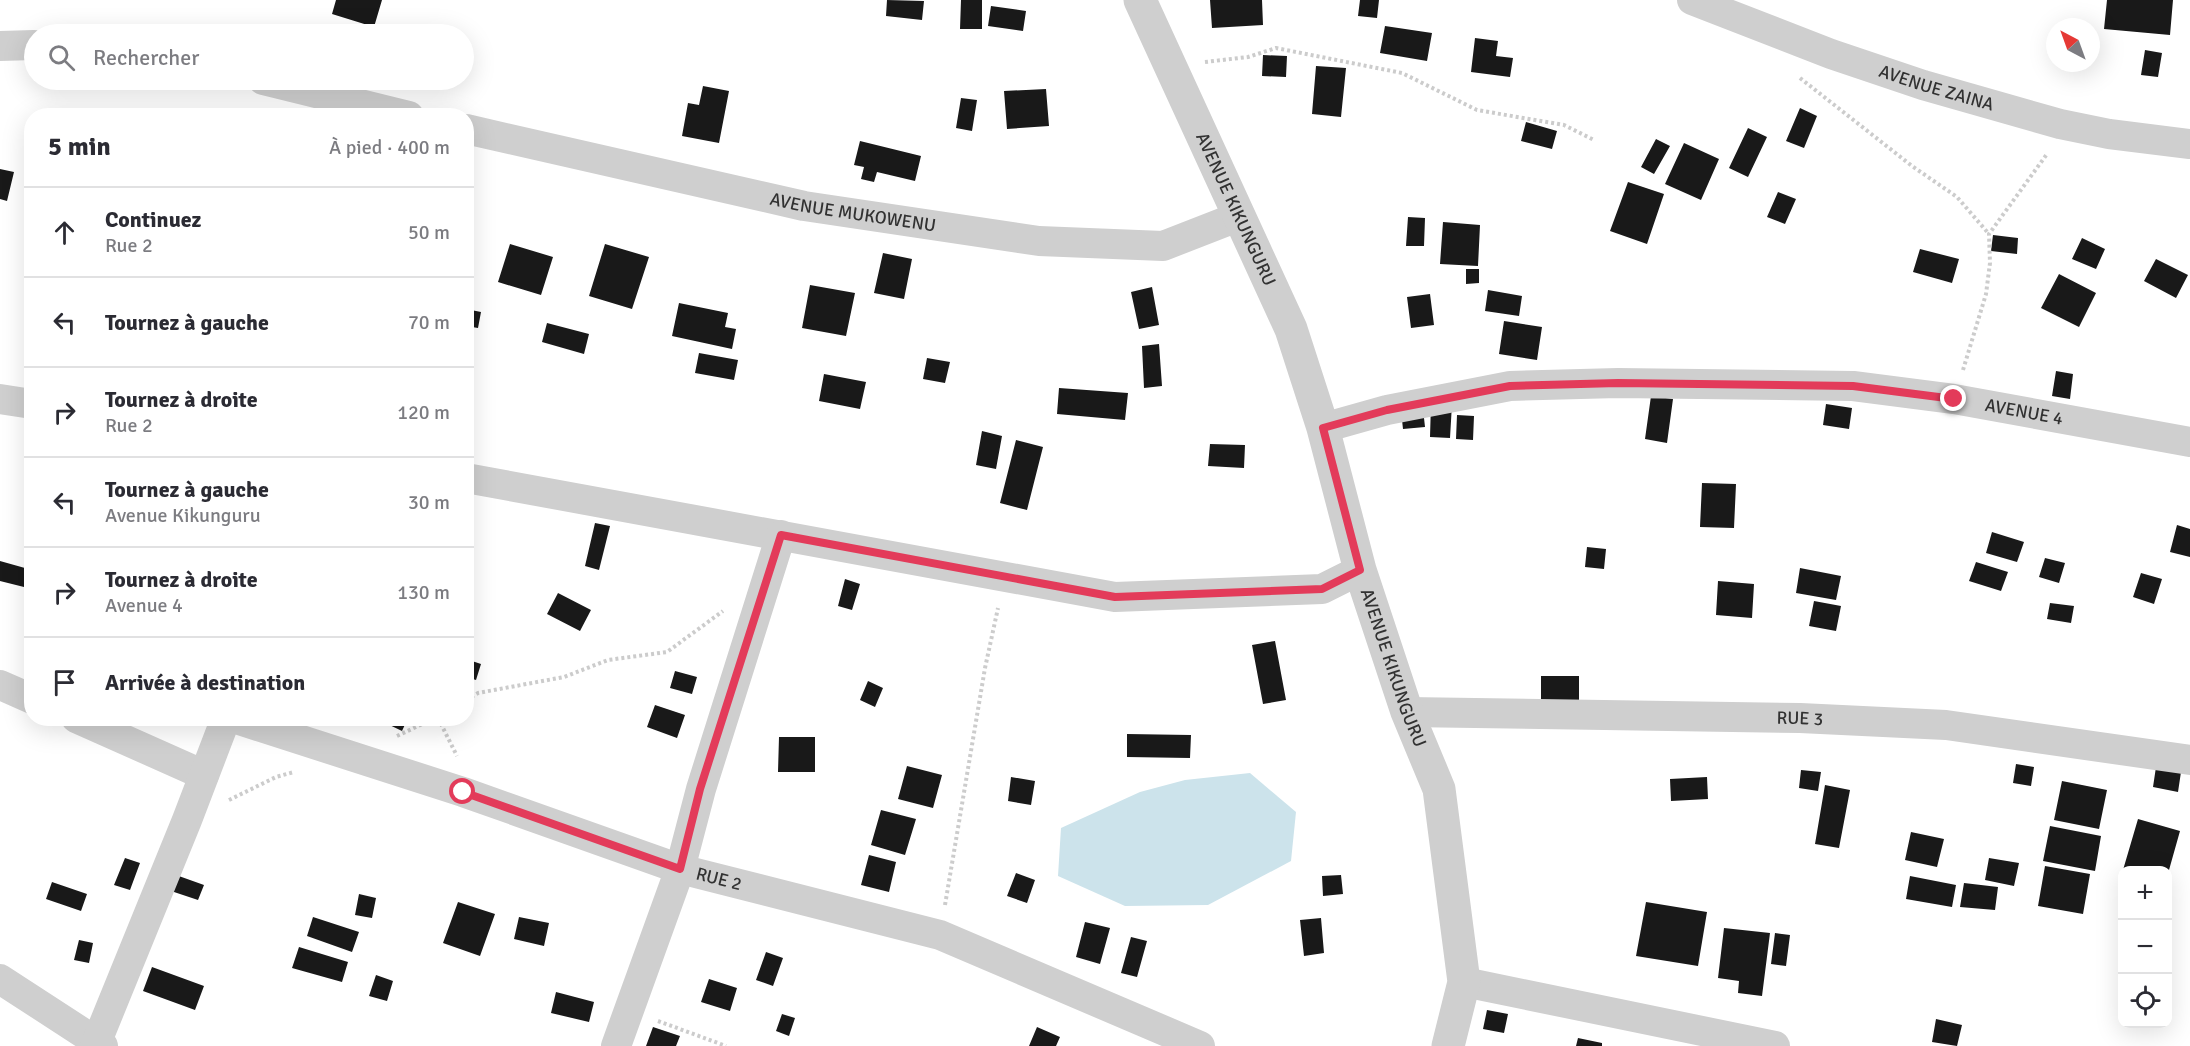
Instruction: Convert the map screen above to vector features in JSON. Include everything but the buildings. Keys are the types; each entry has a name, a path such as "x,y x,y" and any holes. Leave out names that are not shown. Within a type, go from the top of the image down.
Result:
{"street":[{"name":"AVENUE KIKUNGURU","path":"1140,0 1291,329 1323,428 1360,570 1407,712 1439,789 1464,982 1448,1046"},
{"name":"AVENUE ZAINA","path":"1692,0 1831,54 1913,82 2060,124 2109,134 2190,144"},
{"path":"0,46 24,45"},
{"path":"304,90 377,108"},
{"name":"AVENUE MUKOWENU","path":"474,131 804,206 1039,241 1162,246 1240,216"},
{"name":"AVENUE 4","path":"1323,428 1387,410 1510,386 1618,383 1853,386 1954,399 2190,442"},
{"path":"0,399 24,403"},
{"path":"474,479 1115,597 1322,589 1360,570"},
{"path":"616,1046 680,869 700,789 781,535"},
{"path":"0,685 24,696"},
{"name":"RUE 3","path":"1407,712 1800,718 1946,724 2190,760"},
{"path":"93,726 204,775"},
{"path":"0,979 98,1045 223,726"},
{"name":"RUE 2","path":"258,726 463,792 680,869 940,934 1200,1046"},
{"path":"1464,982 1775,1046"}],"path":[{"path":"1171,66 1248,57 1276,48 1402,73 1477,110 1564,125 1594,140"},
{"path":"1793,72 1912,166 1957,197 1989,234"},
{"path":"1954,399 1986,294 1990,263 1989,234 2057,138 2060,124"},
{"path":"940,934 985,668 1005,575"},
{"path":"474,695 564,678 608,660 667,652 768,579"},
{"path":"629,1010 726,1046"}],"water":[{"path":"1250,773 1296,812 1291,861 1208,905 1125,906 1058,876 1061,828 1140,792 1185,780"}],"route":[{"path":"463,792 680,869 700,789 781,535 1115,597 1322,589 1360,570 1323,428 1387,410 1510,386 1618,383 1853,386 1954,399"}]}
